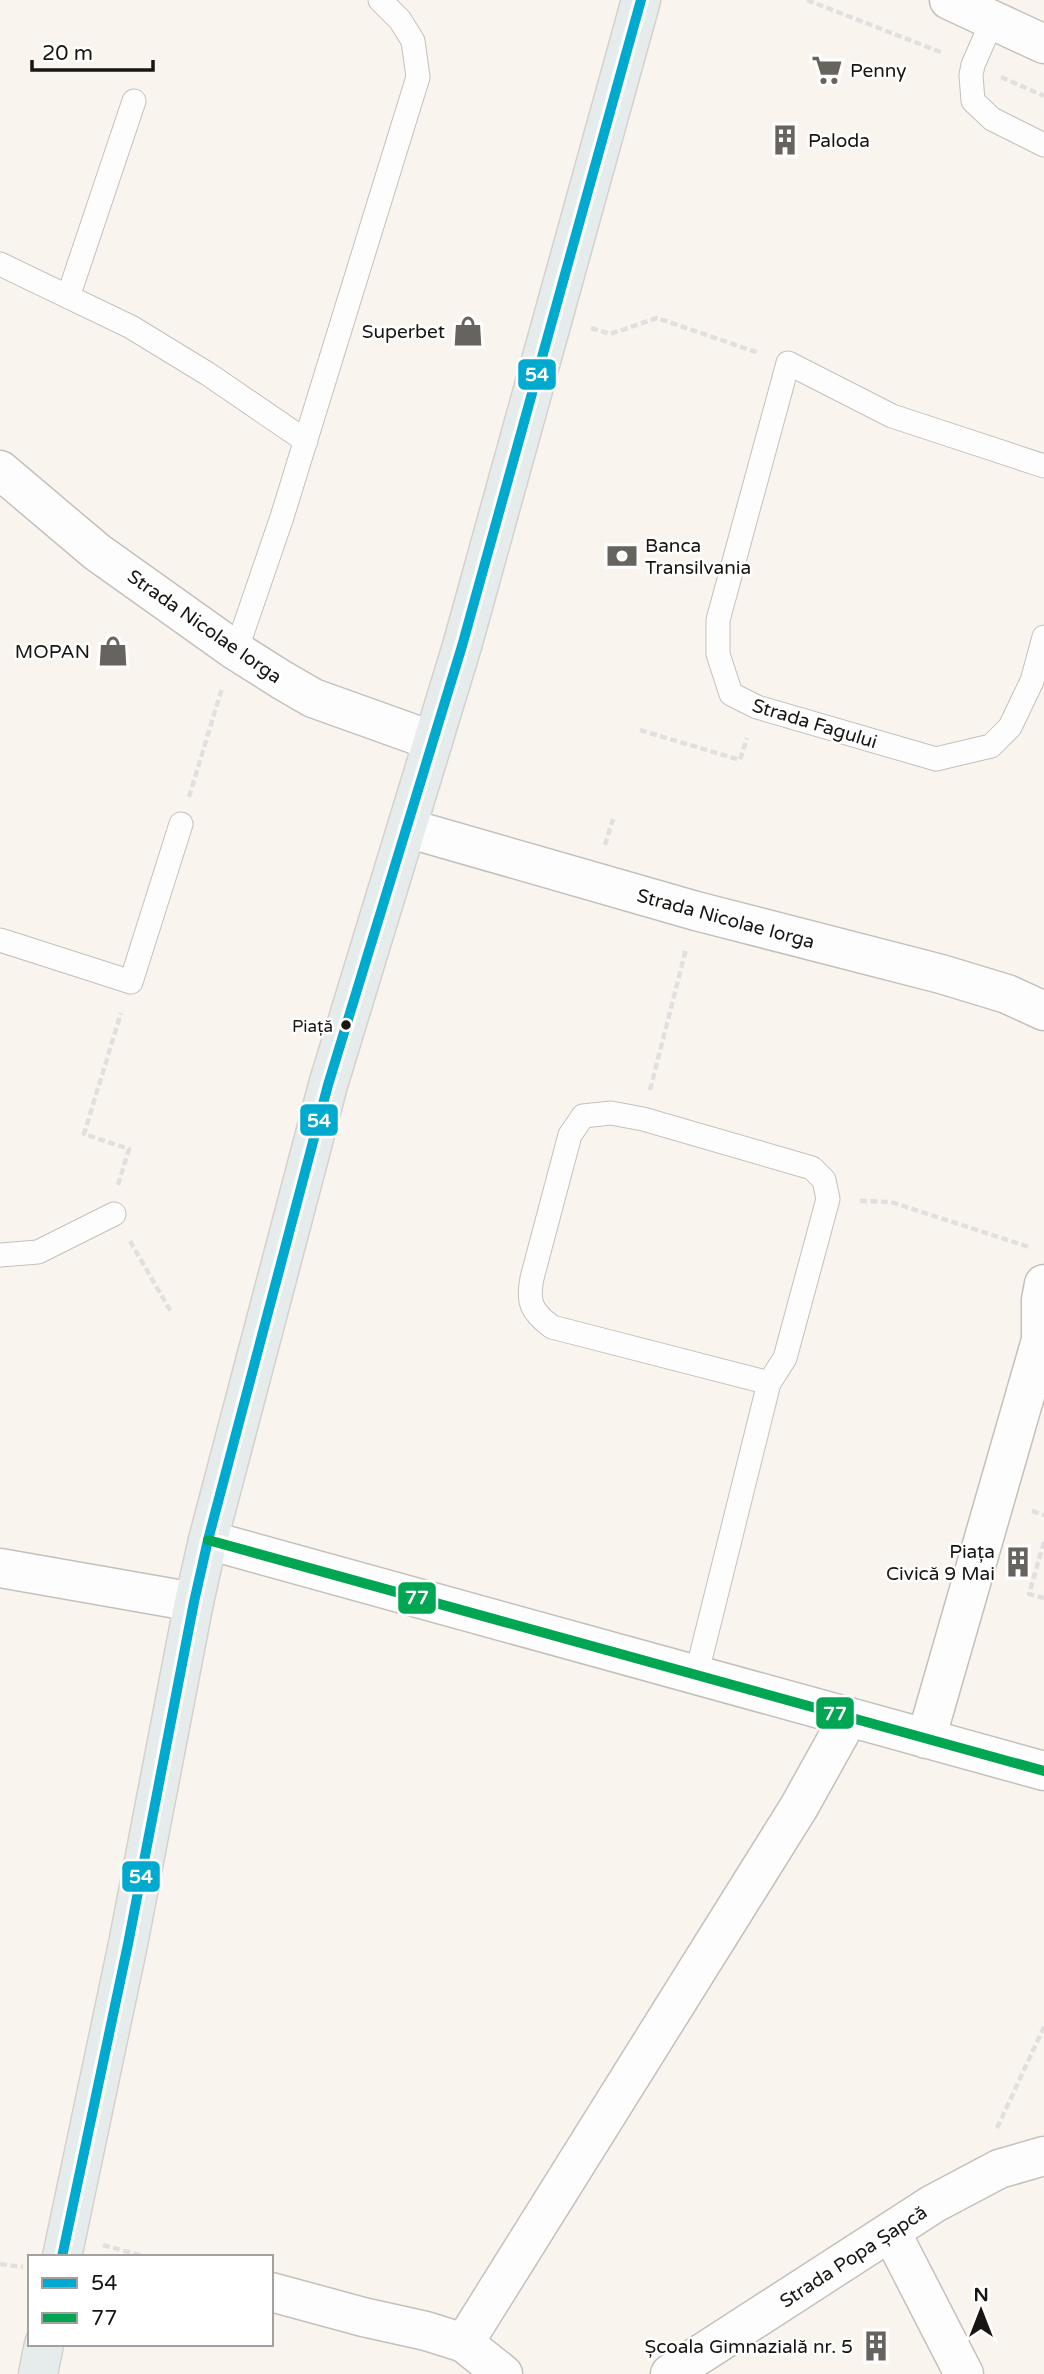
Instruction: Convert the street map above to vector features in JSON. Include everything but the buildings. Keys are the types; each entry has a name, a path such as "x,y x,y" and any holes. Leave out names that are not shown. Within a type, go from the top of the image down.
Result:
{"main road":[{"path":"62,2255 128,1944 208,1540 328,1086 433,741 554,316 640,0"},
{"path":"38,2374 44,2346"}],"street":[{"path":"949,0 1044,44"},
{"name":"Strada Nicolae Iorga","path":"0,470 97,552 236,651 313,698 433,741"},
{"name":"Strada Nicolae Iorga","path":"407,828 696,911 942,974 1007,994 1044,1011"},
{"path":"926,1739 1041,1340 1041,1300 1044,1284"},
{"path":"208,1540 1044,1771"},
{"path":"0,1568 194,1602"},
{"path":"464,2343 799,1807 849,1717"},
{"name":"Strada Popa Șapcă","path":"670,2374 980,2178 999,2169 1044,2156"},
{"path":"891,2232 964,2374"},
{"path":"273,2293 464,2343 503,2374"}],"lane":[{"path":"236,651 306,441 418,77 413,41 400,20 380,0"},
{"path":"993,19 973,65 973,101 992,119 1044,145"},
{"path":"68,297 134,101"},
{"path":"0,264 131,327 208,373 306,441"},
{"path":"788,363 892,416 1044,466"},
{"name":"Strada Fagului","path":"788,363 718,620 718,654 731,694 757,707 936,758 992,746 1010,726 1032,681 1044,637"},
{"path":"0,940 131,982 181,824"},
{"path":"696,1676 769,1383 785,1358 828,1199 824,1180 812,1168 643,1119 611,1113 583,1115 570,1135 528,1294 536,1315 552,1327 769,1383"},
{"path":"0,1255 38,1252 114,1214"}],"path":[{"path":"807,0 946,54"},
{"path":"991,72 1044,96"},
{"path":"554,316 610,334 657,318 788,363"},
{"path":"181,824 219,696 236,651"},
{"path":"639,730 740,760 757,707"},
{"path":"643,1119 696,911"},
{"path":"131,982 84,1134 129,1149 111,1208 171,1312"},
{"path":"828,1199 891,1202 1031,1248"},
{"path":"1044,1542 1029,1594 1044,1598"},
{"path":"997,2129 1044,2027"},
{"path":"0,2264 28,2268"}],"transit line":[{"name":"54","path":"62,2255 128,1944 208,1540 328,1085 462,646 641,0"},
{"name":"77","path":"208,1540 1044,1771"}],"place":[{"name":"Penny","path":"827,70"},
{"name":"Paloda","path":"785,140"},
{"name":"Superbet","path":"468,331"},
{"name":"Banca Transilvania","path":"622,556"},
{"name":"MOPAN","path":"113,651"},
{"name":"Piață","path":"346,1025"},
{"name":"Piața Civică 9 Mai","path":"1018,1562"},
{"name":"Școala Gimnazială nr. 5","path":"876,2346"}]}
